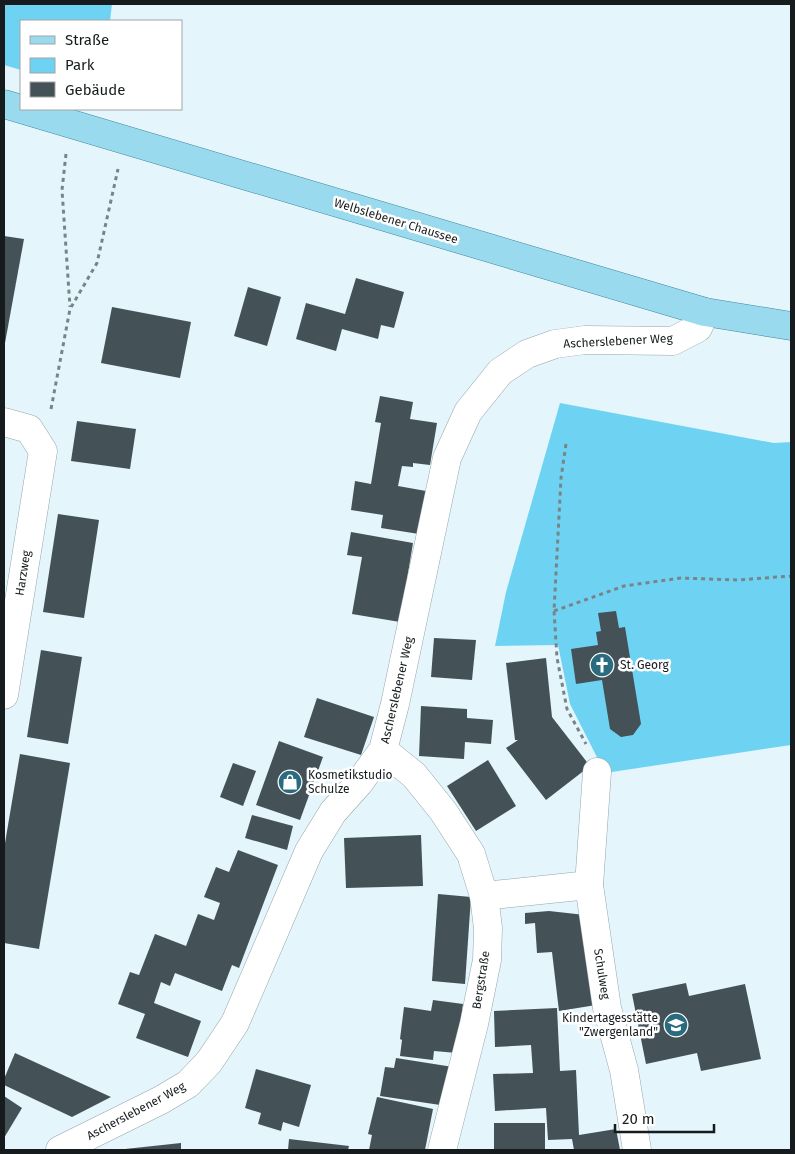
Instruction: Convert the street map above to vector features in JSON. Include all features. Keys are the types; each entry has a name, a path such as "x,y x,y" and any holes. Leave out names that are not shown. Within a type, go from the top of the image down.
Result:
{"main road":[{"name":"Welbslebener Chaussee","path":"4,104 20,109"},
{"name":"Welbslebener Chaussee","path":"24,110 705,312 791,326"}],"street":[{"name":"Ascherslebener Weg","path":"60,1150 161,1100 188,1084 209,1062 235,1023 309,851 333,812 359,783 383,750 395,704 447,458 468,412 500,372 527,354 555,344 585,340 673,341 698,328 705,312"},
{"path":"4,422 29,429 43,451"},
{"name":"Harzweg","path":"4,695 43,451"},
{"name":"Bergstraße","path":"383,750 414,775 443,811 471,854 484,896 488,928 487,960 474,1024 442,1150"},
{"name":"Schulweg","path":"597,772 589,885 607,1008 624,1070 637,1150"},
{"path":"484,896 589,885"}],"path":[{"path":"43,451 70,309 62,190 69,124"},
{"path":"70,309 96,263 125,140"},
{"path":"566,444 561,478 554,611 557,658 567,709 593,758 597,772"},
{"path":"554,611 624,586 681,578 738,580 791,576"}],"green space":[{"path":"4,4 112,4 110,20 20,20 20,70 4,65"},
{"path":"560,403 774,443 791,442 791,745 605,773 570,704 558,645 495,646 506,592"}],"building":[{"path":"4,236 24,239 5,343 4,343"},
{"path":"356,278 404,292 394,328 381,325 378,339 342,329 336,351 296,339 306,303 345,314"},
{"path":"248,287 281,297 267,346 234,336"},
{"path":"112,307 191,322 180,378 101,363"},
{"path":"380,396 413,402 410,419 437,423 430,465 413,463 413,467 402,466 398,486 426,491 419,534 381,528 383,515 351,510 355,481 371,484 381,423 375,422"},
{"path":"77,421 136,429 130,469 71,461"},
{"path":"58,514 99,520 84,618 43,612"},
{"path":"351,532 413,543 400,622 352,614 362,557 347,555"},
{"name":"St. Georg","path":"616,611 619,628 625,627 641,724 633,735 621,737 610,729 602,680 576,684 571,649 598,645 596,632 601,631 598,613"},
{"path":"434,638 476,640 472,680 431,677"},
{"path":"41,650 82,657 68,744 27,737"},
{"path":"546,658 552,717 590,766 546,800 506,748 518,740 515,740 506,663"},
{"path":"317,698 374,717 361,755 304,737"},
{"path":"421,706 467,709 467,718 493,720 491,744 465,742 464,759 419,756"},
{"path":"279,741 323,757 300,820 256,805"},
{"path":"20,754 70,763 39,949 4,943 4,849"},
{"path":"488,760 516,806 476,831 447,786"},
{"path":"233,763 256,771 243,806 220,797"},
{"path":"252,815 293,826 287,850 245,838"},
{"path":"421,835 423,886 346,888 344,838"},
{"path":"238,850 278,865 239,968 232,965 222,991 175,973 170,986 161,982 154,1003 201,1021 188,1057 136,1038 145,1014 118,1004 130,972 139,975 155,934 186,946 198,914 214,920 220,903 204,897 216,867 229,872"},
{"path":"438,894 471,897 465,984 432,981"},
{"path":"549,911 585,915 596,1005 559,1011 552,952 537,953 535,923 525,924 525,913"},
{"path":"686,983 689,996 745,984 761,1059 701,1071 697,1053 646,1064 632,994"},
{"path":"433,1000 463,1004 457,1053 434,1051 433,1060 400,1056 404,1007 431,1011"},
{"path":"557,1008 560,1071 576,1070 579,1135 616,1129 620,1150 574,1150 572,1139 548,1140 546,1108 495,1111 493,1074 533,1073 531,1045 495,1047 494,1011"},
{"path":"15,1053 111,1097 72,1117 4,1085 4,1079"},
{"path":"396,1058 453,1067 447,1106 380,1096 385,1067 394,1068"},
{"path":"256,1069 311,1085 299,1127 283,1122 281,1131 258,1124 261,1113 245,1108"},
{"path":"4,1096 22,1108 4,1138"},
{"path":"377,1097 433,1109 425,1150 369,1150 372,1135 368,1134"},
{"path":"494,1123 545,1123 545,1150 494,1150"},
{"path":"289,1139 349,1146 348,1150 288,1150"},
{"path":"181,1143 181,1150 125,1150 125,1149"}],"place":[{"name":"St. Georg","path":"602,665"},
{"name":"Kosmetikstudio Schulze","path":"290,782"},
{"name":"Kindertagesstätte \"Zwergenland\"","path":"676,1025"}]}
